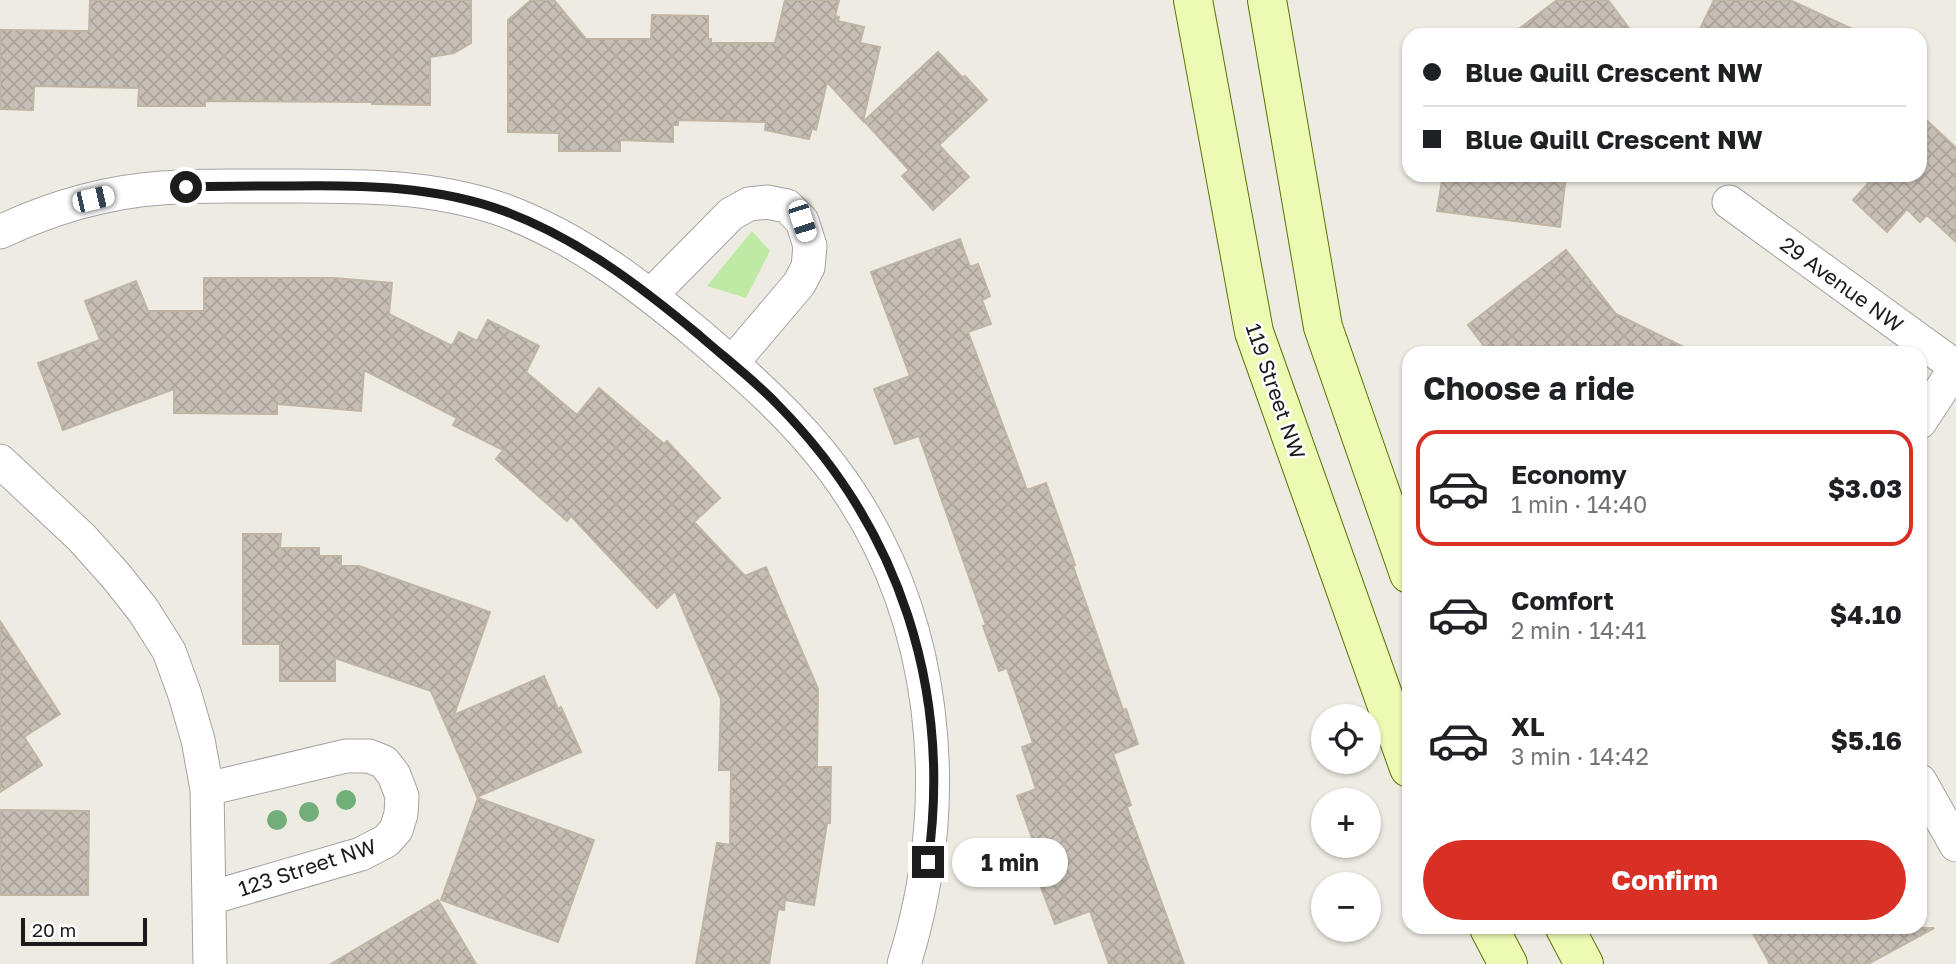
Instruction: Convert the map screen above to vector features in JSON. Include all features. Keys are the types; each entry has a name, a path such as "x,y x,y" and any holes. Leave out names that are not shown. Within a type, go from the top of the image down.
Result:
{"main road":[{"name":"119 Street NW","path":"1193,0 1254,332 1402,748"},
{"path":"1267,0 1323,327 1402,554"},
{"path":"1492,934 1508,964"},
{"path":"1568,934 1584,964"}],"street":[{"path":"0,232 30,218 73,204 114,194 160,188 354,186 404,190 451,196 502,210 546,229 586,251 651,295 776,403 834,470 868,523 906,607 928,707 933,768 933,807 912,962"},
{"path":"651,295 731,214 748,204 767,202 787,206 802,221 810,246 808,267 799,284 732,363"},
{"name":"29 Avenue NW","path":"1729,202 1956,367"},
{"path":"1927,411 1956,367"},
{"name":"123 Street NW","path":"0,461 108,566 143,610 169,651 195,729 207,789 210,964"},
{"name":"123 Street NW","path":"207,789 346,756 369,756 384,762 394,775 402,796 396,831 386,841 361,854 210,898"},
{"path":"1927,793 1956,845"}],"green space":[{"path":"752,231 770,251 746,298 707,286"}],"building":[{"path":"90,0 471,0 471,43 454,53 430,57 430,105 205,101 205,106 138,106 139,88 34,86 33,110 0,109 0,30 89,31"},
{"path":"531,0 554,0 586,39 651,39 652,15 708,16 708,39 711,39 711,43 775,43 785,0 839,0 835,16 839,17 838,21 864,27 860,43 880,47 863,121 827,82 816,130 812,128 809,139 765,130 766,122 678,120 678,125 673,125 673,142 620,140 620,151 559,151 559,133 508,132 508,20"},
{"path":"1557,0 1608,0 1629,28 1520,28"},
{"path":"1714,0 1790,0 1850,28 1700,28"},
{"path":"938,52 987,100 939,145 969,177 933,210 902,176 909,170 864,121"},
{"path":"1927,121 1956,148 1956,242 1927,215 1920,222 1907,209 1887,232 1853,200 1869,182 1927,182"},
{"path":"1442,182 1565,182 1560,227 1437,211"},
{"path":"960,239 970,267 978,264 990,296 982,300 991,324 968,332 1027,490 1046,483 1123,710 1126,709 1138,744 1113,754 1131,805 1127,807 1184,964 1109,964 1090,911 1055,924 1037,877 1045,874 1017,796 1036,789 1022,747 1033,743 1007,668 999,671 983,626 986,625 919,436 895,444 874,389 910,376 871,272"},
{"path":"1566,250 1616,314 1682,346 1484,346 1468,325"},
{"path":"204,278 334,278 392,283 389,314 452,346 459,332 477,341 488,320 539,346 526,372 577,415 599,388 664,444 667,441 720,498 694,522 745,576 766,567 818,689 817,767 831,767 830,823 827,823 814,905 785,900 784,910 778,909 769,964 696,964 717,843 730,845 731,770 719,770 721,699 675,591 657,608 571,516 567,521 496,459 503,450 453,425 457,418 364,370 361,411 277,404 277,414 174,413 174,389 63,430 38,363 100,340 85,301 136,281 148,311 204,311"},
{"path":"243,534 281,534 280,548 319,548 319,556 341,556 341,566 359,566 490,612 454,715 544,676 581,752 477,797 431,691 335,658 335,681 280,681 280,644 243,644"},
{"path":"0,621 60,714 24,737 42,765 0,792"},
{"path":"478,798 594,840 558,942 441,900"},
{"path":"0,810 89,811 88,895 0,895"},
{"path":"438,900 476,964 331,964"},
{"path":"1753,934 1923,934 1868,964 1770,964"}],"route":[{"path":"186,187 354,186 451,196 502,210 546,229 619,272 651,295 776,403 834,470 862,512 890,567 906,607 925,686 930,728 933,807 928,862"}]}
